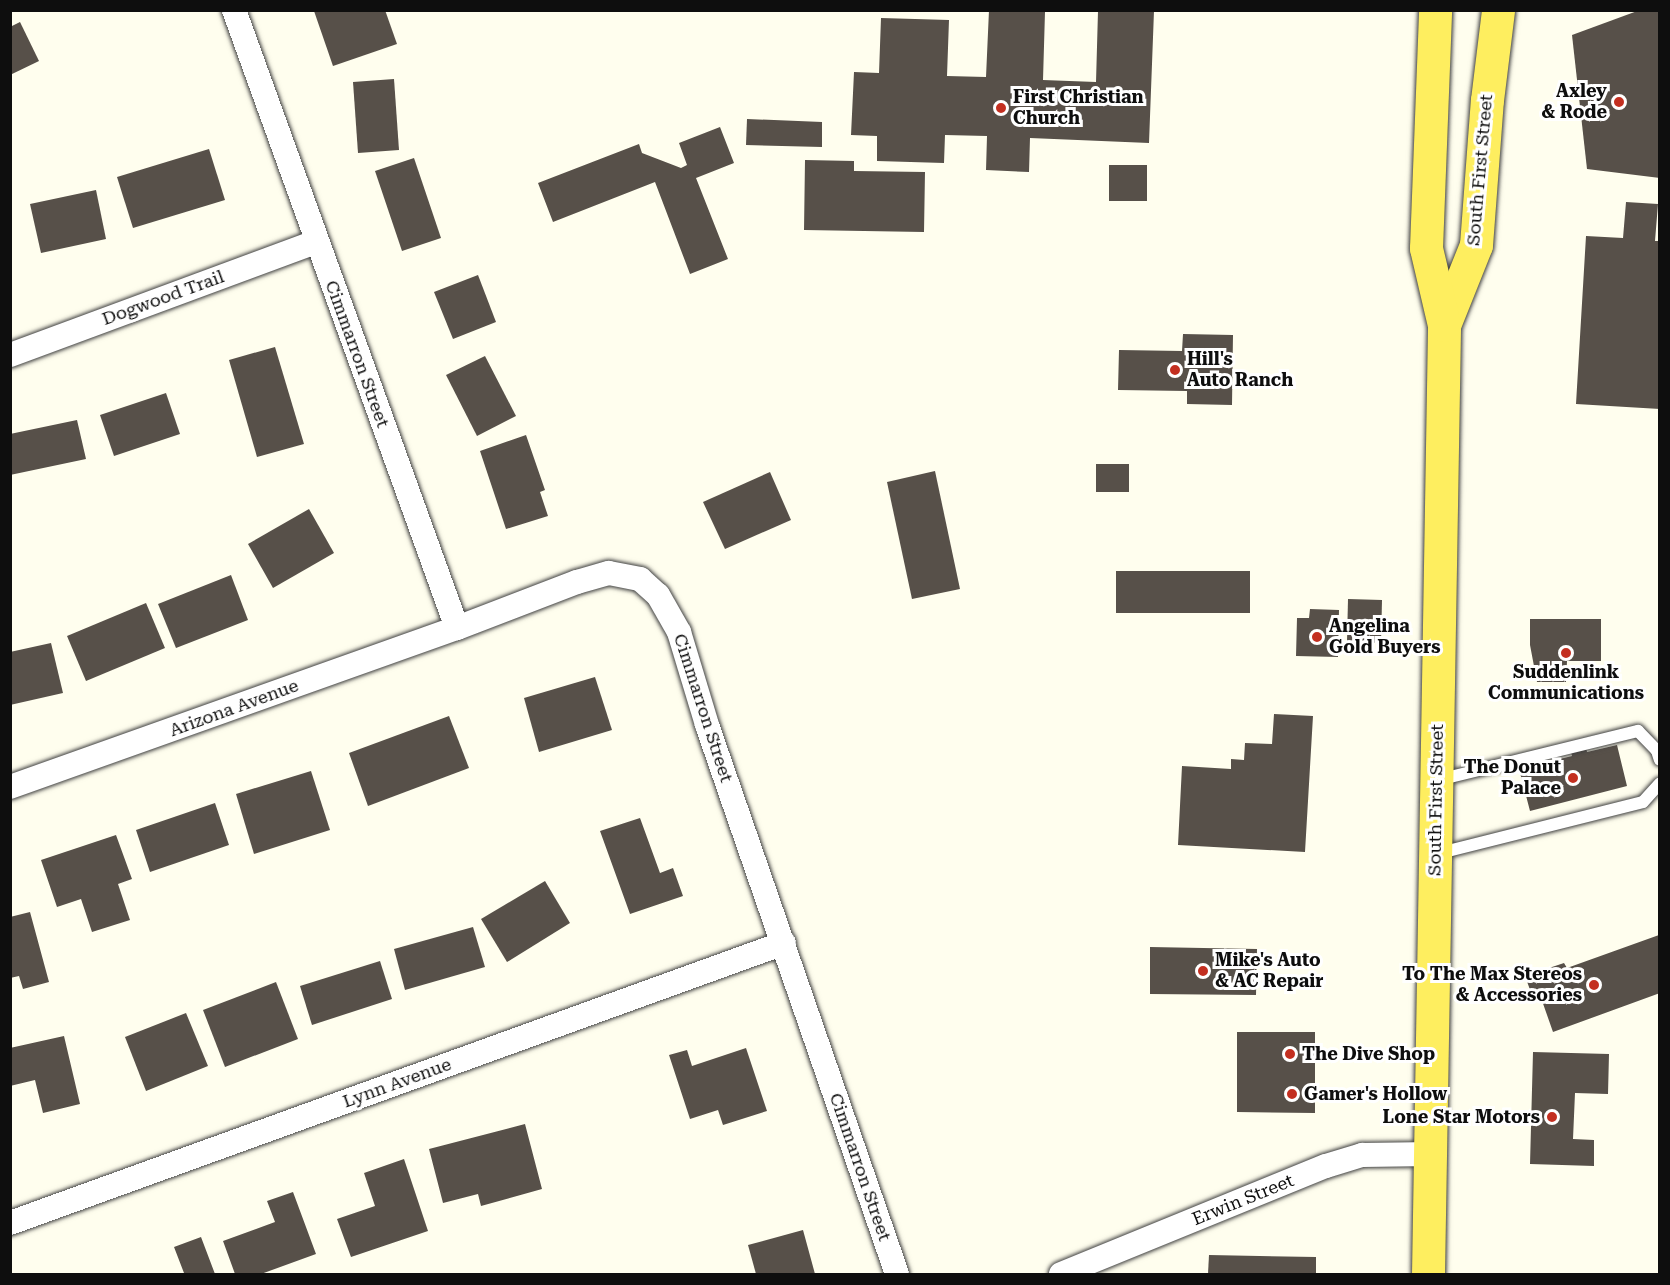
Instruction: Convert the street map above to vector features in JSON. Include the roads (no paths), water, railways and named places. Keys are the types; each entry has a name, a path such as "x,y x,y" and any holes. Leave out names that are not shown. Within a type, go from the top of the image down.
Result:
{"main road":[{"name":"South First Street","path":"1428,1275 1432,1154 1444,325 1426,248 1435,10"},
{"name":"South First Street","path":"1444,325 1476,245 1487,100 1498,10"}],"street":[{"name":"Cimmarron Street","path":"234,10 457,628 577,582 609,573 640,579 658,594 679,632 707,725 897,1275"},
{"name":"Dogwood Trail","path":"10,355 316,242"},
{"name":"Arizona Avenue","path":"10,787 457,628"},
{"name":"Lynn Avenue","path":"10,1223 784,944"},
{"name":"Erwin Street","path":"1061,1275 1326,1166 1362,1155 1432,1154"}],"lane":[{"path":"1436,780 1638,731 1657,751 1659,760"},
{"path":"1435,854 1643,802 1659,783"}],"place":[{"name":"Axley & Rode","path":"1619,102"},
{"name":"First Christian Church","path":"1001,108"},
{"name":"Hill's Auto Ranch","path":"1175,370"},
{"name":"Angelina Gold Buyers","path":"1317,637"},
{"name":"Suddenlink Communications","path":"1566,653"},
{"name":"The Donut Palace","path":"1573,778"},
{"name":"Mike's Auto & AC Repair","path":"1203,971"},
{"name":"To The Max Stereos & Accessories","path":"1594,985"},
{"name":"The Dive Shop","path":"1290,1054"},
{"name":"Gamer's Hollow","path":"1292,1094"},
{"name":"Lone Star Motors","path":"1552,1117"}]}
